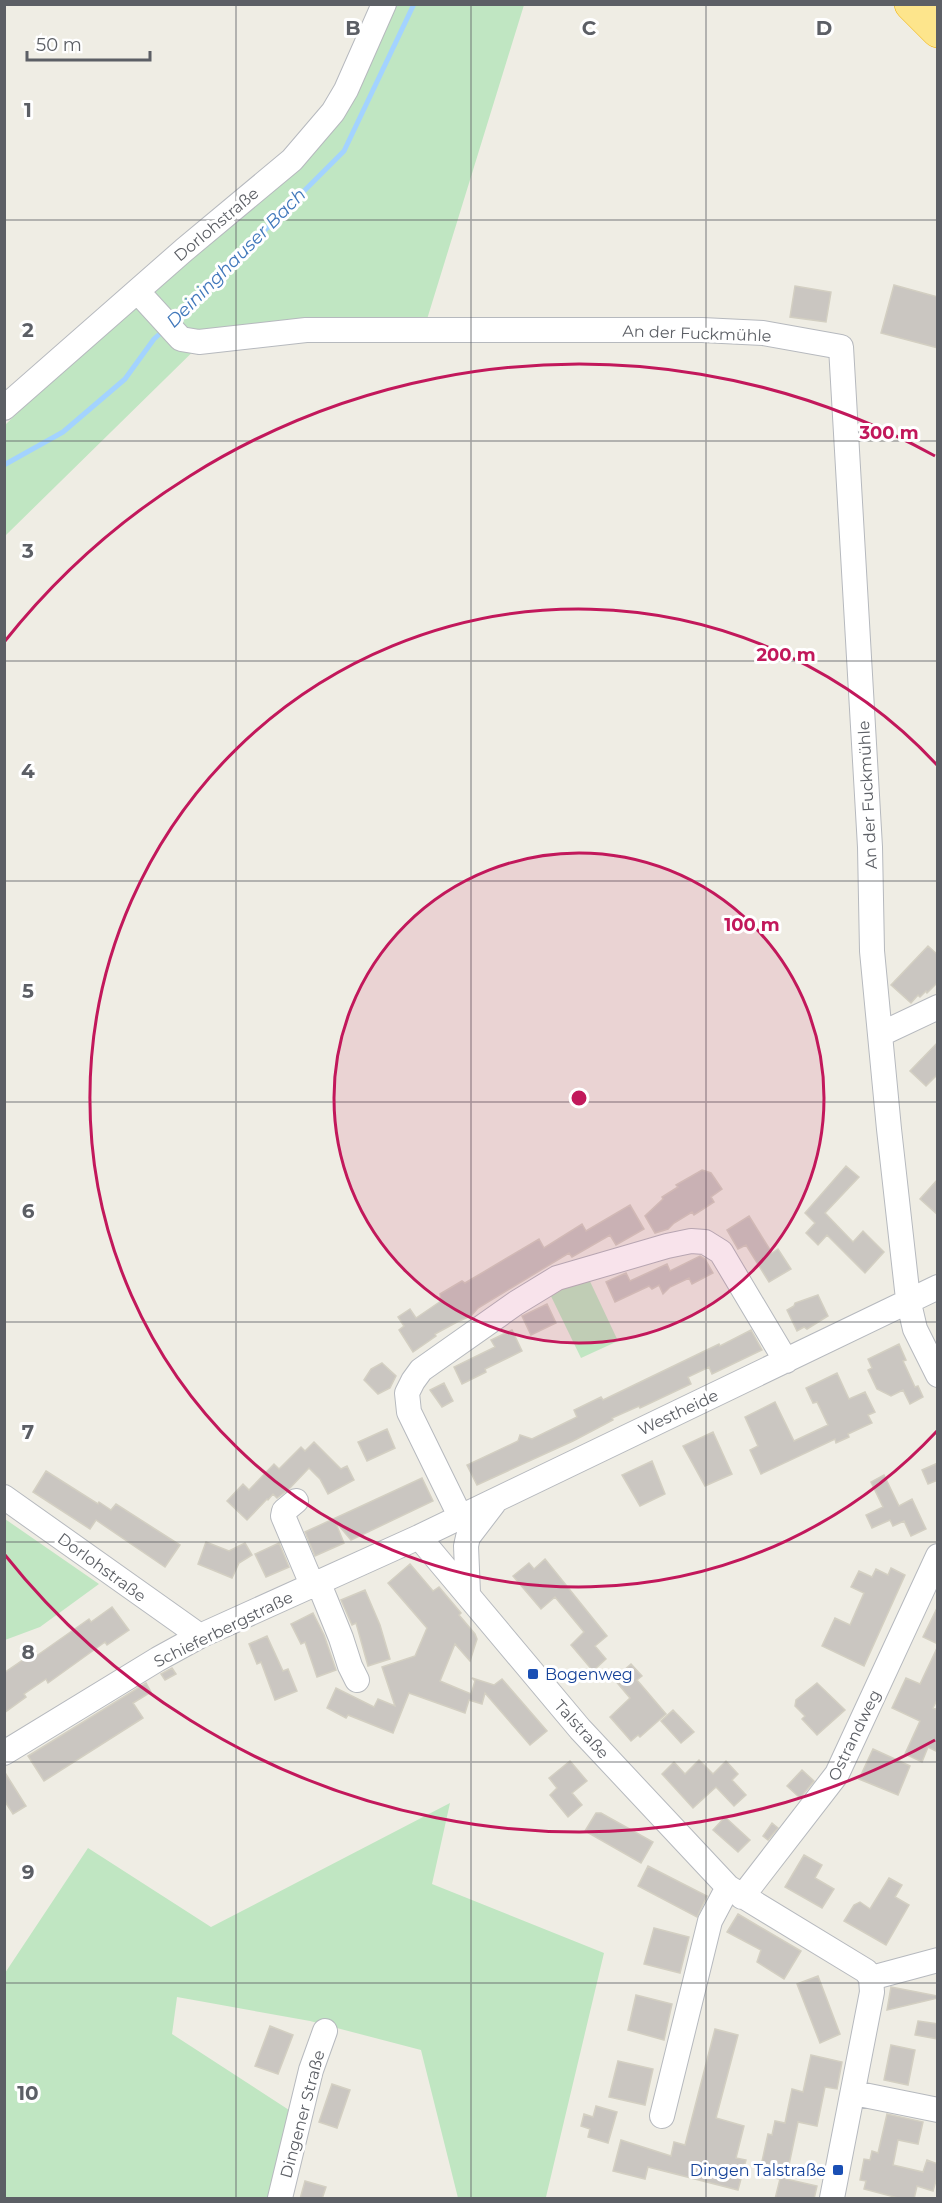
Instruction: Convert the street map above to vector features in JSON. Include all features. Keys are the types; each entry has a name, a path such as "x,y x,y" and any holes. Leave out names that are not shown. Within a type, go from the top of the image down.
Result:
{"highway":[{"path":"911,4 938,31"}],"street":[{"name":"Dorlohstraße","path":"4,408 184,250 292,160 333,112 346,90 384,4"},
{"name":"An der Fuckmühle","path":"138,292 181,339 199,342 306,330 702,330 763,333 842,347 870,847 872,951 908,1299"},
{"path":"881,1034 938,1007"},
{"path":"460,1516 409,1412 407,1401 410,1386 422,1370 516,1303 557,1278 667,1246 691,1241 705,1242 721,1251 786,1362"},
{"name":"Westheide","path":"419,1537 786,1362 908,1299 938,1287"},
{"path":"908,1299 915,1329 938,1375"},
{"name":"Dorlohstraße","path":"4,1497 200,1636"},
{"path":"468,1593 466,1546 468,1537 498,1498"},
{"path":"296,1501 284,1511 283,1515 341,1638 357,1680"},
{"name":"Schieferbergstraße","path":"4,1753 200,1636 419,1537"},
{"name":"Talstraße","path":"419,1537 580,1729 735,1892 866,1971 871,1978"},
{"name":"Ostrandweg","path":"735,1892 837,1774 938,1556"},
{"path":"662,2116 710,1921 735,1892"},
{"path":"832,2199 872,1992 871,1978 938,1960"},
{"name":"Dingener Straße","path":"280,2199 311,2070 325,2031"},
{"path":"854,2093 938,2110"}],"green space":[{"path":"379,5 524,5 424,329 218,327 5,536 5,425 316,125"},
{"path":"587,1275 618,1341 581,1358 548,1290"},
{"path":"5,1519 99,1584 40,1627 5,1640"},
{"path":"450,1803 432,1884 604,1953 546,2197 458,2198 421,2050 310,2021 177,1997 172,2034 289,2110 269,2198 5,2198 5,1973 88,1848 211,1927"}],"building":[{"path":"894,285 938,297 938,348 881,333"},
{"path":"795,286 831,292 826,322 790,317"},
{"path":"928,946 938,955 938,982 927,993 926,991 920,997 918,995 911,1003 891,985"},
{"path":"938,1042 938,1074 926,1086 910,1071"},
{"path":"846,1166 859,1177 825,1213 853,1242 863,1231 884,1252 865,1273 827,1235 818,1245 806,1233 815,1223 805,1213"},
{"path":"702,1170 711,1173 722,1189 711,1197 714,1202 694,1215 692,1212 668,1229 655,1233 645,1216 663,1199 662,1197 678,1187 676,1185"},
{"path":"938,1179 938,1215 920,1199"},
{"path":"630,1205 644,1229 616,1245 610,1235 572,1257 569,1253 478,1308 471,1316 435,1334 436,1336 413,1352 399,1330 404,1326 398,1317 410,1309 416,1318 441,1301 440,1294 462,1281 465,1283 539,1239 544,1248 582,1224 586,1231"},
{"path":"749,1216 772,1253 778,1249 791,1269 769,1282 746,1245 738,1249 727,1230"},
{"path":"700,1256 705,1259 713,1273 692,1284 689,1278 670,1287 663,1294 659,1285 652,1289 649,1286 615,1302 606,1282 626,1273 630,1281 667,1264 670,1271"},
{"path":"818,1295 828,1316 807,1329 804,1327 797,1331 787,1310 795,1303"},
{"path":"547,1304 556,1323 531,1335 522,1316"},
{"path":"512,1330 522,1351 485,1369 486,1372 462,1384 454,1367 495,1347 491,1340"},
{"path":"751,1330 762,1350 712,1374 709,1367 688,1377 691,1384 640,1408 639,1406 612,1418 613,1420 573,1441 477,1485 467,1465 518,1441 520,1435 532,1439 577,1417 574,1410 601,1397 603,1400"},
{"path":"899,1344 906,1360 903,1361 915,1387 918,1386 923,1397 910,1404 903,1390 891,1396 877,1389 868,1370 872,1368 868,1359"},
{"path":"382,1363 396,1376 390,1388 378,1394 364,1380 371,1369"},
{"path":"837,1373 849,1399 865,1392 875,1412 868,1415 872,1423 848,1434 849,1437 836,1443 835,1439 761,1474 750,1450 758,1446 745,1417 775,1402 794,1441 828,1425 817,1402 813,1403 806,1388"},
{"path":"444,1383 453,1401 442,1407 430,1390"},
{"path":"387,1429 395,1448 367,1461 358,1442"},
{"path":"713,1432 732,1474 705,1486 683,1446"},
{"path":"314,1442 341,1469 347,1466 354,1480 328,1494 320,1479 309,1468 277,1498 273,1494 267,1499 247,1520 227,1501 243,1484 249,1490 274,1464 279,1469 301,1447 305,1451"},
{"path":"652,1461 665,1494 640,1506 622,1475"},
{"path":"938,1463 938,1480 928,1484 922,1470"},
{"path":"46,1471 98,1504 99,1502 111,1510 116,1504 180,1545 165,1567 96,1520 90,1529 33,1492"},
{"path":"884,1475 899,1506 912,1499 926,1529 911,1536 904,1521 893,1526 890,1520 872,1528 866,1515 883,1507 871,1482"},
{"path":"422,1478 433,1501 351,1540 335,1521 344,1543 315,1556 305,1532"},
{"path":"206,1542 229,1551 245,1543 252,1555 239,1563 232,1578 198,1564"},
{"path":"279,1543 289,1567 266,1577 255,1554"},
{"path":"545,1559 607,1636 595,1646 606,1659 593,1671 571,1645 584,1632 555,1597 541,1609 513,1576 529,1563 534,1569"},
{"path":"410,1564 433,1591 439,1587 461,1613 459,1615 477,1639 470,1661 455,1644 440,1681 471,1694 475,1681 472,1678 494,1685 502,1679 547,1731 530,1745 485,1693 482,1704 469,1700 465,1713 409,1693 393,1733 348,1715 346,1718 327,1708 336,1688 374,1707 378,1699 395,1706 382,1667 415,1656 427,1628 388,1583"},
{"path":"891,1568 905,1575 864,1666 822,1646 835,1618 850,1625 864,1593 851,1587 859,1571 872,1577 876,1569 888,1575"},
{"path":"365,1590 380,1625 390,1659 368,1666 356,1623 352,1625 341,1600"},
{"path":"938,1606 938,1644 923,1637"},
{"path":"112,1607 129,1630 107,1645 105,1642 48,1683 46,1679 24,1694 26,1697 4,1713 4,1673 30,1655 32,1659 89,1619 91,1622"},
{"path":"313,1613 324,1635 336,1670 317,1677 305,1642 301,1644 291,1624"},
{"path":"267,1636 283,1671 288,1669 297,1691 275,1700 261,1662 257,1664 249,1644"},
{"path":"938,1646 938,1698 933,1708 938,1710 938,1752 928,1747 922,1762 905,1754 920,1721 892,1708 906,1678 920,1684"},
{"path":"631,1664 642,1676 637,1680 666,1714 640,1737 638,1735 631,1741 610,1717 630,1698 614,1679"},
{"path":"172,1668 176,1674 165,1680 161,1674"},
{"path":"146,1683 151,1692 133,1703 143,1718 44,1781 28,1756"},
{"path":"817,1683 845,1710 817,1735 802,1719 805,1716 795,1706 796,1700"},
{"path":"673,1710 694,1732 681,1743 661,1721"},
{"path":"873,1749 910,1766 898,1795 859,1779"},
{"path":"699,1760 713,1774 726,1761 738,1774 732,1780 746,1795 734,1806 716,1787 693,1808 662,1774 674,1762 685,1774"},
{"path":"570,1761 587,1781 572,1793 582,1805 568,1817 550,1795 557,1788 549,1778"},
{"path":"802,1770 814,1781 800,1798 787,1786"},
{"path":"4,1771 26,1806 13,1814 4,1800"},
{"path":"596,1813 601,1813 653,1842 641,1863 585,1831"},
{"path":"725,1817 750,1840 738,1852 713,1830"},
{"path":"772,1823 778,1828 768,1840 763,1836"},
{"path":"804,1855 822,1865 815,1878 834,1889 822,1908 785,1887"},
{"path":"648,1866 707,1896 697,1917 638,1886"},
{"path":"889,1878 902,1885 895,1897 909,1905 886,1945 844,1921 854,1905 860,1902 870,1909"},
{"path":"738,1914 801,1951 784,1979 757,1962 761,1950 727,1932"},
{"path":"654,1928 689,1937 680,1973 644,1964"},
{"path":"818,1976 840,2034 820,2043 797,1984"},
{"path":"891,1987 938,1996 938,1998 887,2010"},
{"path":"636,1995 672,2004 664,2040 628,2030"},
{"path":"918,2021 938,2024 938,2039 915,2035"},
{"path":"270,2026 293,2035 278,2074 255,2066"},
{"path":"715,2029 738,2035 716,2118 744,2126 736,2158 746,2160 738,2190 648,2167 645,2179 613,2171 621,2140 671,2156 674,2142 685,2145"},
{"path":"891,2045 915,2050 908,2085 884,2080"},
{"path":"811,2055 842,2062 837,2089 825,2087 817,2126 798,2122 786,2179 817,2186 814,2199 775,2199 780,2179 759,2175 768,2134 772,2135 775,2121 785,2123 792,2089 803,2092"},
{"path":"618,2061 653,2069 645,2105 609,2097"},
{"path":"332,2084 350,2090 337,2128 319,2122"},
{"path":"596,2106 617,2112 608,2143 588,2137 590,2129 581,2126 584,2114 593,2117"},
{"path":"887,2114 923,2122 918,2144 898,2140 893,2165 923,2172 927,2160 938,2164 938,2174 933,2191 917,2186 914,2199 902,2199 864,2189 866,2181 860,2180 864,2159 870,2160 872,2151 878,2153"},
{"path":"305,2181 326,2187 322,2199 300,2199"}],"waterway":[{"name":"Deininghauser Bach","path":"173,322 344,151 414,4"},
{"name":"Deininghauser Bach","path":"4,465 63,432 125,379 154,339 164,330"}],"place":[{"name":"Bogenweg","path":"533,1674"},
{"name":"Dingen Talstraße","path":"838,2170"}]}
